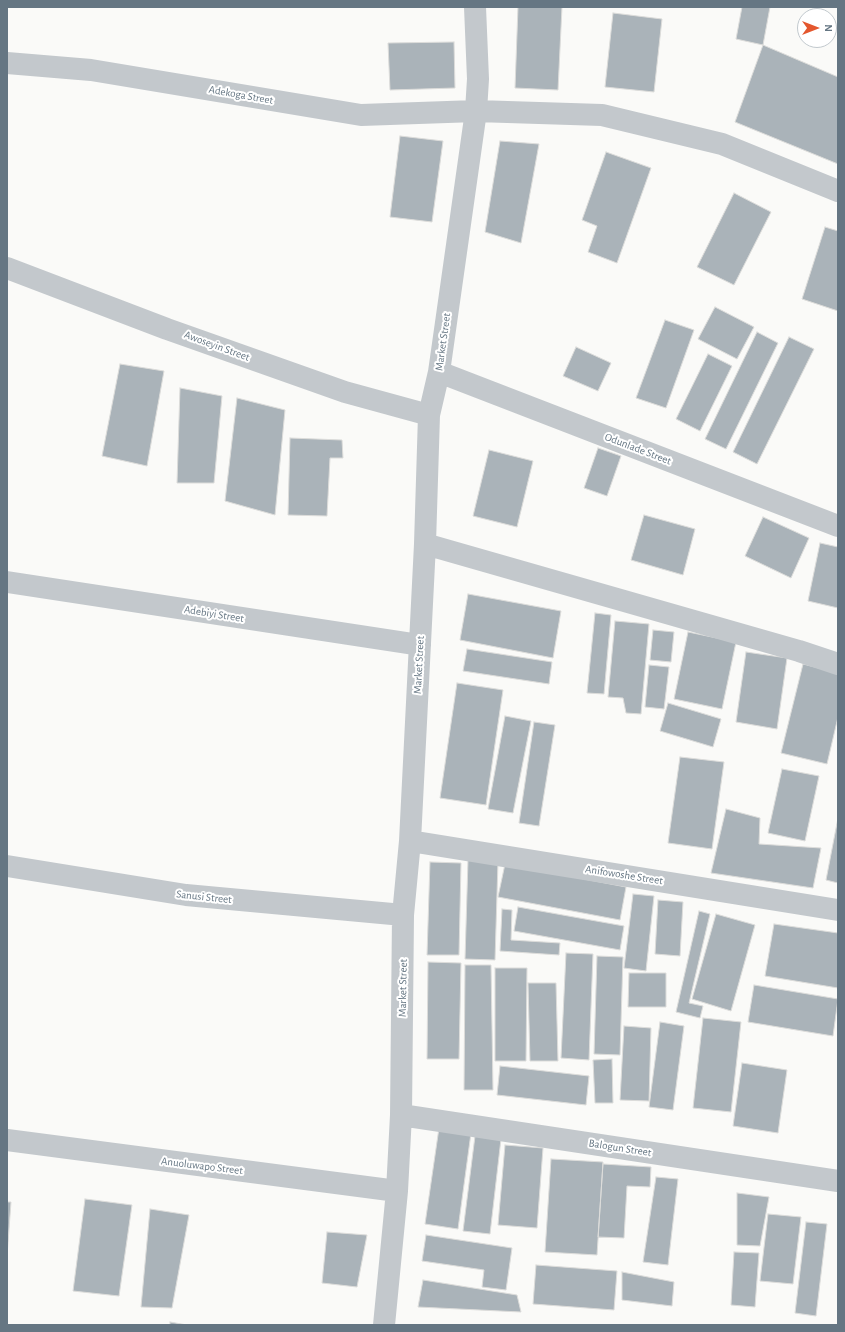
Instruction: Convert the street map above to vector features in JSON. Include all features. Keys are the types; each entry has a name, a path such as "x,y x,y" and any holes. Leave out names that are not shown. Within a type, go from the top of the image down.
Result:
{"street":[{"name":"Market Street","path":"384,1325 397,1191 401,1115 403,915 410,841 425,544 429,416 439,372 476,112 478,79 475,7"},
{"name":"Adekoga Street","path":"7,63 91,70 361,115 476,112 602,115 722,144 838,191"},
{"name":"Awoseyin Street","path":"7,268 167,329 345,392 429,416"},
{"name":"Odunlade Street","path":"439,372 838,526"},
{"path":"425,544 799,651 838,664"},
{"name":"Adebiyi Street","path":"7,582 420,645"},
{"name":"Anifowoshe Street","path":"410,841 838,910"},
{"name":"Sanusi Street","path":"7,866 186,895 403,915"},
{"name":"Balogun Street","path":"401,1115 838,1181"},
{"name":"Anuoluwapo Street","path":"7,1140 397,1191"}],"building":[{"path":"518,7 562,7 558,90 515,88"},
{"path":"742,7 770,7 763,45 736,39"},
{"path":"613,13 662,19 654,92 605,87"},
{"path":"454,42 455,88 390,90 388,43"},
{"path":"763,45 838,77 838,164 735,122"},
{"path":"400,136 443,141 432,222 390,217"},
{"path":"500,141 539,144 521,243 485,232"},
{"path":"606,152 651,168 617,263 588,252 597,226 582,220"},
{"path":"734,193 771,212 734,285 697,267"},
{"path":"825,227 838,231 838,311 802,299"},
{"path":"715,307 754,327 737,359 698,339"},
{"path":"665,320 694,330 666,408 636,398"},
{"path":"757,332 778,343 726,449 705,439"},
{"path":"789,337 814,349 757,464 733,452"},
{"path":"576,347 611,363 598,391 563,376"},
{"path":"708,354 732,366 700,431 676,419"},
{"path":"120,364 164,371 147,466 102,456"},
{"path":"180,388 222,396 214,483 177,483"},
{"path":"237,398 285,410 275,515 225,501"},
{"path":"290,438 342,440 343,458 330,458 327,516 288,515"},
{"path":"598,448 621,456 607,496 584,488"},
{"path":"489,450 533,461 517,527 473,516"},
{"path":"644,515 695,529 683,575 631,560"},
{"path":"763,517 809,538 791,578 745,556"},
{"path":"820,543 838,547 838,608 808,601"},
{"path":"468,594 561,611 553,658 460,640"},
{"path":"595,613 611,615 604,694 587,693"},
{"path":"615,621 649,624 641,714 626,713 623,698 608,697"},
{"path":"653,630 674,632 671,662 650,660"},
{"path":"688,632 736,642 722,709 674,699"},
{"path":"467,649 552,662 549,684 463,671"},
{"path":"746,652 787,658 777,729 736,722"},
{"path":"803,664 838,673 838,717 827,764 781,753"},
{"path":"649,665 669,667 664,709 645,707"},
{"path":"457,683 503,690 486,805 440,798"},
{"path":"668,703 721,719 713,747 660,731"},
{"path":"505,716 531,721 513,813 488,809"},
{"path":"534,722 555,725 539,826 519,823"},
{"path":"680,757 724,762 712,849 668,843"},
{"path":"782,769 819,776 805,841 768,833"},
{"path":"726,809 760,818 759,844 821,848 813,888 711,873"},
{"path":"838,818 838,883 826,880"},
{"path":"468,860 498,861 495,960 465,959"},
{"path":"430,862 461,863 459,955 427,955"},
{"path":"505,864 626,887 620,920 498,897"},
{"path":"633,894 654,896 646,971 624,968"},
{"path":"658,900 683,902 680,956 655,954"},
{"path":"518,907 624,926 620,950 514,931"},
{"path":"502,909 512,910 511,940 560,943 559,955 500,951"},
{"path":"699,911 710,914 689,1003 703,1006 700,1018 676,1012"},
{"path":"716,914 755,925 731,1011 692,999"},
{"path":"774,924 838,933 838,988 765,976"},
{"path":"566,953 593,954 589,1060 561,1058"},
{"path":"597,956 623,957 620,1055 594,1054"},
{"path":"428,962 461,963 459,1059 427,1059"},
{"path":"465,965 491,965 493,1090 464,1090"},
{"path":"495,968 527,968 526,1061 495,1061"},
{"path":"629,973 666,973 666,1007 628,1007"},
{"path":"528,983 556,983 558,1061 530,1061"},
{"path":"754,985 838,999 833,1036 748,1022"},
{"path":"703,1018 741,1022 731,1112 693,1108"},
{"path":"660,1022 684,1026 673,1110 649,1107"},
{"path":"624,1026 651,1028 649,1101 620,1100"},
{"path":"612,1059 613,1103 595,1103 593,1060"},
{"path":"742,1063 787,1070 778,1133 733,1126"},
{"path":"500,1066 589,1076 586,1105 497,1095"},
{"path":"439,1128 471,1133 458,1229 425,1224"},
{"path":"475,1136 501,1139 490,1234 463,1231"},
{"path":"505,1145 543,1148 537,1228 498,1225"},
{"path":"551,1159 603,1162 597,1255 545,1252"},
{"path":"603,1164 651,1167 650,1187 627,1186 624,1238 598,1237"},
{"path":"656,1177 678,1179 668,1265 643,1262"},
{"path":"737,1193 769,1197 760,1246 737,1245"},
{"path":"85,1199 132,1205 119,1296 73,1291"},
{"path":"7,1202 11,1202 7,1256"},
{"path":"150,1209 189,1215 172,1308 141,1307"},
{"path":"768,1214 801,1217 793,1284 760,1281"},
{"path":"806,1222 827,1224 816,1316 795,1313"},
{"path":"327,1232 367,1235 357,1287 322,1283"},
{"path":"426,1235 512,1248 506,1290 482,1287 484,1270 422,1261"},
{"path":"734,1252 759,1253 755,1307 731,1305"},
{"path":"536,1265 617,1271 614,1310 533,1304"},
{"path":"622,1272 674,1282 672,1306 622,1300"},
{"path":"423,1280 517,1295 521,1312 418,1307"},
{"path":"170,1322 187,1325 170,1325"}]}
